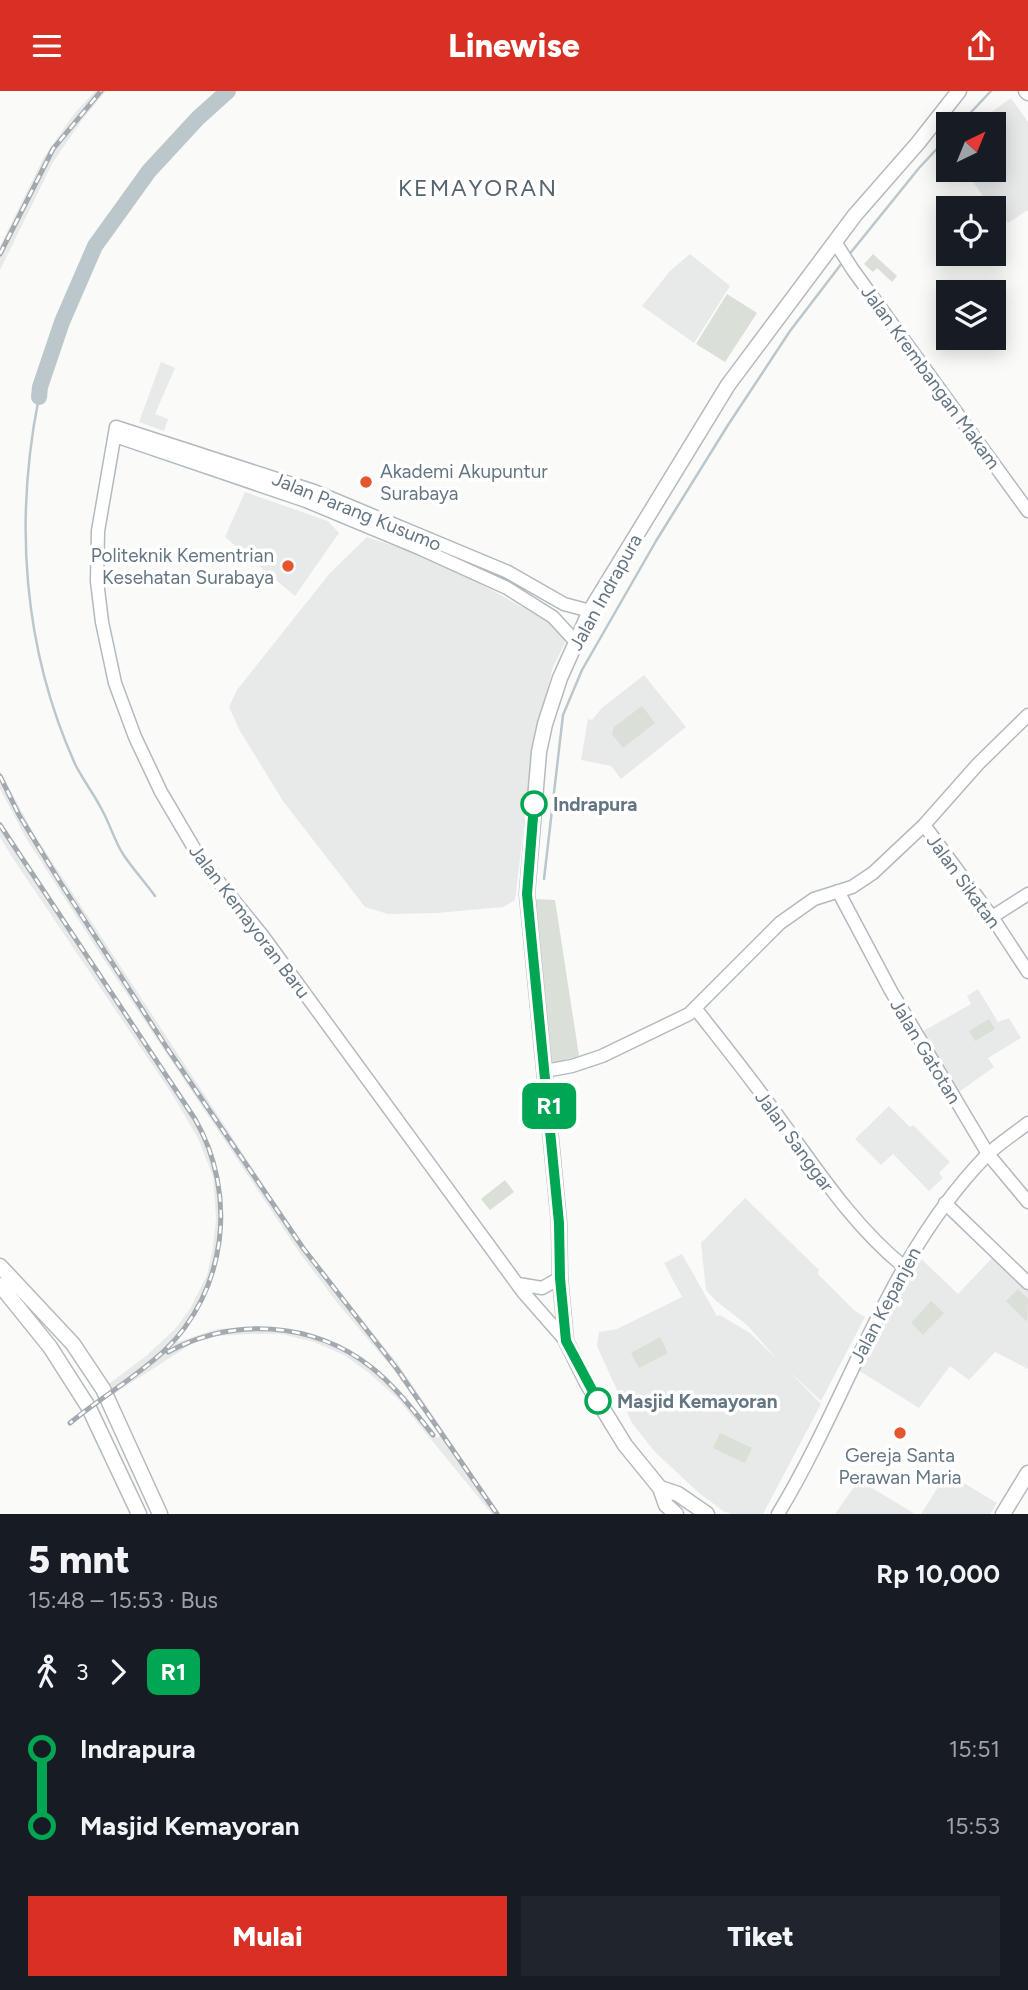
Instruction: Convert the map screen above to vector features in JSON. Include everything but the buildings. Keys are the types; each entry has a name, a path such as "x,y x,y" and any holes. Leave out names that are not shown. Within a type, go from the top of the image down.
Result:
{"main road":[{"name":"Jalan Indrapura","path":"660,1488 625,1445 587,1383 566,1341 560,1278 559,1223 527,894 535,774 544,724 575,641 590,611 728,385 845,258 956,94"},
{"path":"0,1266 64,1333 107,1394 160,1514"},
{"path":"0,1285 50,1347 89,1408 139,1514"},
{"path":"50,1347 64,1333"},
{"path":"1003,1514 1028,1473"},
{"path":"660,1488 669,1511"},
{"path":"660,1488 678,1494 707,1514"}],"street":[{"name":"Jalan Krembangan Makam","path":"845,258 1028,511"},
{"name":"Jalan Parang Kusumo","path":"115,431 275,484 314,491 507,587 557,621 575,641"},
{"name":"Jalan Kemayoran Baru","path":"115,431 99,531 99,595 115,683 135,737 161,792 201,860 270,946 518,1284 566,1341"},
{"name":"Jalan Parang Kusumo","path":"421,543 508,572 564,604 590,611"},
{"path":"557,621 564,604"},
{"path":"545,1071 602,1056 680,1019 695,1009 780,923 814,899 852,887 873,873 924,825 978,764 1028,715"},
{"name":"Jalan Sikatan","path":"924,825 992,917 1028,972"},
{"name":"Jalan Gatotan","path":"838,891 891,991 988,1154 1028,1202"},
{"path":"992,917 1028,894"},
{"name":"Jalan Sanggar","path":"695,1009 761,1093 845,1208 880,1248 903,1266"},
{"name":"Jalan Kepanjen","path":"778,1514 903,1266 945,1203 988,1154 1028,1123"},
{"path":"945,1203 1028,1283"},
{"path":"518,1284 542,1288 560,1278"}],"shaded area":[{"path":"95,91 106,91 53,162 0,270 0,246 44,157 74,114"},
{"path":"1011,98 1028,122 1028,210 1008,223 1006,196 983,196 973,182 1006,182 1006,112 992,112"},
{"path":"690,254 730,286 694,343 642,306 670,271"},
{"path":"873,254 897,276 892,282 877,268 873,272 864,264"},
{"path":"727,294 757,313 725,362 696,344"},
{"path":"161,362 175,368 155,414 168,419 164,431 139,422"},
{"name":"Politeknik Kementrian Kesehatan Surabaya","path":"245,492 328,521 339,533 295,596 225,537"},
{"path":"367,537 421,555 562,629 565,643 553,667 540,718 515,900 503,907 388,914 365,907 283,801 240,731 229,707 237,690 330,573"},
{"path":"644,675 686,727 621,779 611,766 581,760 588,719 592,720 602,708"},
{"path":"642,706 655,723 623,748 612,734 614,727"},
{"path":"0,771 34,834 306,1250 398,1364 500,1514 492,1514 398,1399 344,1355 314,1342 281,1334 217,1336 193,1343 112,1395 106,1386 146,1356 175,1329 190,1309 207,1275 216,1219 213,1177 198,1138 172,1094 12,857 0,837 0,826 176,1090 206,1142 216,1175 219,1197 221,1218 218,1248 205,1290 195,1311 171,1340 172,1344 217,1329 250,1327 313,1335 374,1369 437,1438 441,1435 393,1369 299,1252 106,963 26,838 0,789"},
{"path":"533,899 555,900 579,1056 551,1064"},
{"path":"978,989 998,1022 1009,1018 1021,1038 988,1058 994,1067 956,1094 920,1033 971,1004 967,996"},
{"path":"989,1019 995,1029 975,1041 969,1031"},
{"path":"889,1106 910,1127 913,1125 950,1162 939,1173 943,1178 929,1191 893,1154 881,1165 855,1139"},
{"path":"505,1180 514,1192 490,1210 481,1199"},
{"path":"745,1198 819,1270 818,1274 855,1311 865,1317 821,1401 788,1370 821,1404 763,1514 731,1514 723,1511 699,1493 654,1451 632,1423 597,1346 599,1332 617,1329 682,1297 664,1263 682,1254 717,1316 720,1315 750,1333 777,1359 747,1325 706,1290 701,1243"},
{"path":"916,1254 958,1294 992,1258 1028,1288 1028,1369 995,1352 969,1380 950,1366 919,1408 858,1370"},
{"path":"1018,1289 1028,1299 1027,1322 1006,1301"},
{"path":"931,1301 944,1313 923,1335 911,1323"},
{"path":"660,1337 668,1353 639,1368 631,1353"},
{"path":"720,1433 752,1448 745,1463 713,1448"},
{"path":"947,1473 997,1503 990,1514 921,1514"},
{"path":"859,1480 915,1514 835,1514"}],"waterway":[{"path":"39,397 62,322 95,246 149,171 198,118 228,91"},
{"path":"971,112 991,91"},
{"path":"848,256 936,150"},
{"path":"544,879 563,715 582,670 656,541 728,425 790,331 842,263"},
{"path":"39,397 31,444 26,537 34,630 44,675 57,720 75,764 99,804 123,854 155,896"}],"railway":[{"path":"0,254 53,149 101,91"},
{"path":"0,776 19,815 60,882 167,1048 303,1248 397,1369 497,1514"},
{"path":"0,825 195,1119 209,1148 217,1178 221,1210 213,1271 201,1300 185,1327 164,1351 70,1423"},
{"path":"168,1352 219,1333 245,1329 272,1329 324,1340 348,1352 380,1374 433,1435"}],"bus line":[{"name":"R1","path":"534,804 527,894 559,1223 560,1278 566,1341 598,1401"}],"place":[{"name":"Akademi Akupuntur Surabaya","path":"366,482"},
{"name":"Politeknik Kementrian Kesehatan Surabaya","path":"288,566"},
{"name":"Indrapura","path":"534,804"},
{"name":"Masjid Kemayoran","path":"598,1401"},
{"name":"Gereja Santa Perawan Maria","path":"900,1433"}],"district":[{"name":"KEMAYORAN","path":"478,188"}]}
